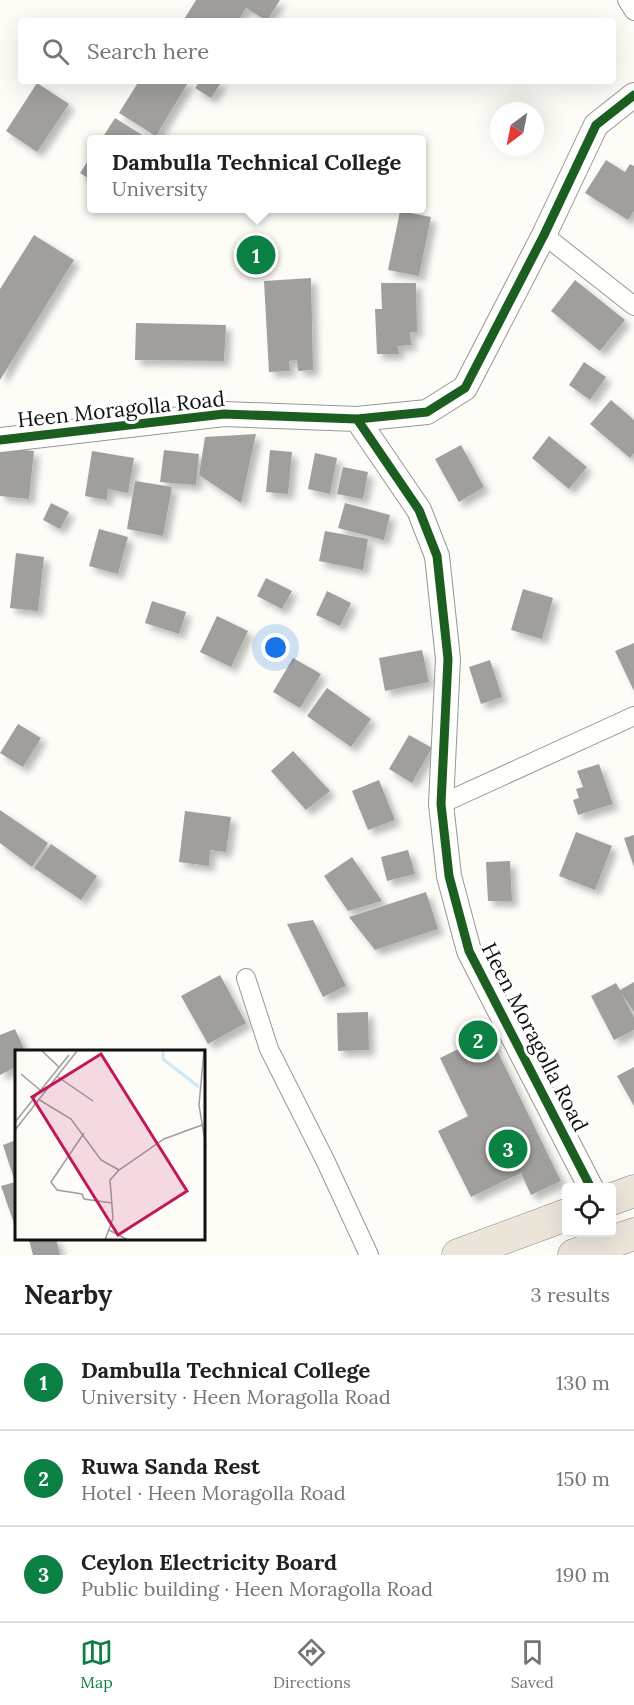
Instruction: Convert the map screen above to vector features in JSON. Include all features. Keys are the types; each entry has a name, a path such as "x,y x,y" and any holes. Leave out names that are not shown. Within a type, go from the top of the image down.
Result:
{"highway":[{"path":"616,1198 634,1191"},
{"path":"458,1255 562,1217"},
{"path":"574,1255 621,1234"}],"street":[{"path":"627,0 634,11"},
{"path":"357,419 427,412 465,388 544,235 596,125 634,95"},
{"path":"544,235 634,306"},
{"name":"Heen Moragolla Road","path":"0,440 224,414 357,419 419,510 437,556 448,659 441,804 449,876 469,951 588,1183"},
{"path":"441,804 634,716"},
{"path":"246,978 269,1049 325,1160 369,1255"}],"building":[{"path":"196,0 280,0 269,18 262,18 246,8 240,18 185,18"},
{"path":"36,84 69,104 37,152 6,131"},
{"path":"137,84 187,84 157,135 119,113"},
{"path":"198,84 220,84 211,98 195,88"},
{"path":"115,118 142,135 104,135"},
{"path":"606,160 625,172 630,164 634,166 634,211 628,220 585,193"},
{"path":"87,162 87,177 80,173"},
{"path":"400,213 431,217 419,276 388,270"},
{"path":"34,235 74,260 0,380 0,289"},
{"path":"311,278 313,370 298,371 297,360 289,361 290,371 269,372 264,281"},
{"path":"575,280 625,320 600,351 551,311"},
{"path":"381,283 416,283 417,332 410,332 411,345 398,346 399,354 377,354 375,309 382,309"},
{"path":"136,323 226,325 224,361 135,360"},
{"path":"584,362 606,377 590,400 569,385"},
{"path":"611,400 634,420 634,453 630,458 590,424"},
{"path":"256,434 241,503 199,475 205,437"},
{"path":"549,436 587,467 569,489 532,458"},
{"path":"461,445 484,487 459,502 435,459"},
{"path":"0,448 34,451 29,499 0,496"},
{"path":"164,450 199,454 196,485 160,482"},
{"path":"270,450 292,452 288,494 266,492"},
{"path":"92,451 134,458 128,493 108,489 107,500 85,496"},
{"path":"315,453 337,458 330,494 308,489"},
{"path":"343,467 368,472 363,499 337,494"},
{"path":"135,481 172,487 163,536 127,529"},
{"path":"51,503 69,512 60,529 43,520"},
{"path":"345,503 390,515 384,540 338,528"},
{"path":"99,529 128,537 118,574 89,566"},
{"path":"325,531 368,539 363,570 319,561"},
{"path":"16,553 44,557 38,611 10,608"},
{"path":"266,578 292,591 282,609 257,596"},
{"path":"523,589 553,598 542,639 511,630"},
{"path":"327,591 351,603 340,626 316,615"},
{"path":"152,601 186,612 179,634 145,623"},
{"path":"217,616 248,631 231,667 200,652"},
{"path":"634,643 634,691 615,651"},
{"path":"422,650 429,682 385,691 379,658"},
{"path":"293,658 321,674 300,708 273,692"},
{"path":"490,660 502,697 481,704 469,667"},
{"path":"327,688 371,719 351,747 307,716"},
{"path":"18,724 41,738 23,767 0,753"},
{"path":"409,735 432,748 412,783 389,769"},
{"path":"293,751 330,791 306,810 271,771"},
{"path":"599,764 613,804 578,815 573,800 579,798 576,789 583,787 577,771"},
{"path":"379,780 395,820 368,830 352,791"},
{"path":"0,810 48,843 32,867 0,843"},
{"path":"185,811 231,817 226,852 210,850 209,866 179,862"},
{"path":"576,832 612,846 595,890 559,876"},
{"path":"634,835 634,867 624,838"},
{"path":"51,844 97,876 81,900 34,868"},
{"path":"408,850 415,874 387,881 381,857"},
{"path":"352,857 382,901 348,911 324,876"},
{"path":"510,861 512,901 488,901 486,862"},
{"path":"426,892 438,929 375,950 349,917"},
{"path":"313,920 346,986 323,997 287,924"},
{"path":"220,975 246,1023 208,1044 181,996"},
{"path":"634,982 634,1012 621,993 634,1017 634,1030 614,1040 591,996 616,983 620,990"},
{"path":"368,1012 369,1050 338,1051 337,1013"},
{"path":"15,1029 25,1050 15,1050 15,1068 0,1075 0,1035"},
{"path":"489,1034 561,1181 531,1195 521,1173 471,1197 438,1131 468,1116 440,1058"},
{"path":"634,1067 634,1106 617,1076"},
{"path":"15,1140 15,1182 3,1145"},
{"path":"15,1182 15,1226 1,1186"},
{"path":"29,1240 56,1240 60,1255 33,1255"}],"cycle path":[{"path":"357,419 427,412 465,388 544,235 596,125 634,95"},
{"path":"0,440 224,414 357,419 419,510 437,556 448,659 441,804 449,876 469,951 588,1183"}],"place":[{"name":"Dambulla Technical College","path":"256,255"},
{"name":"Ruwa Sanda Rest","path":"478,1040"},
{"name":"Ceylon Electricity Board","path":"508,1149"}]}
